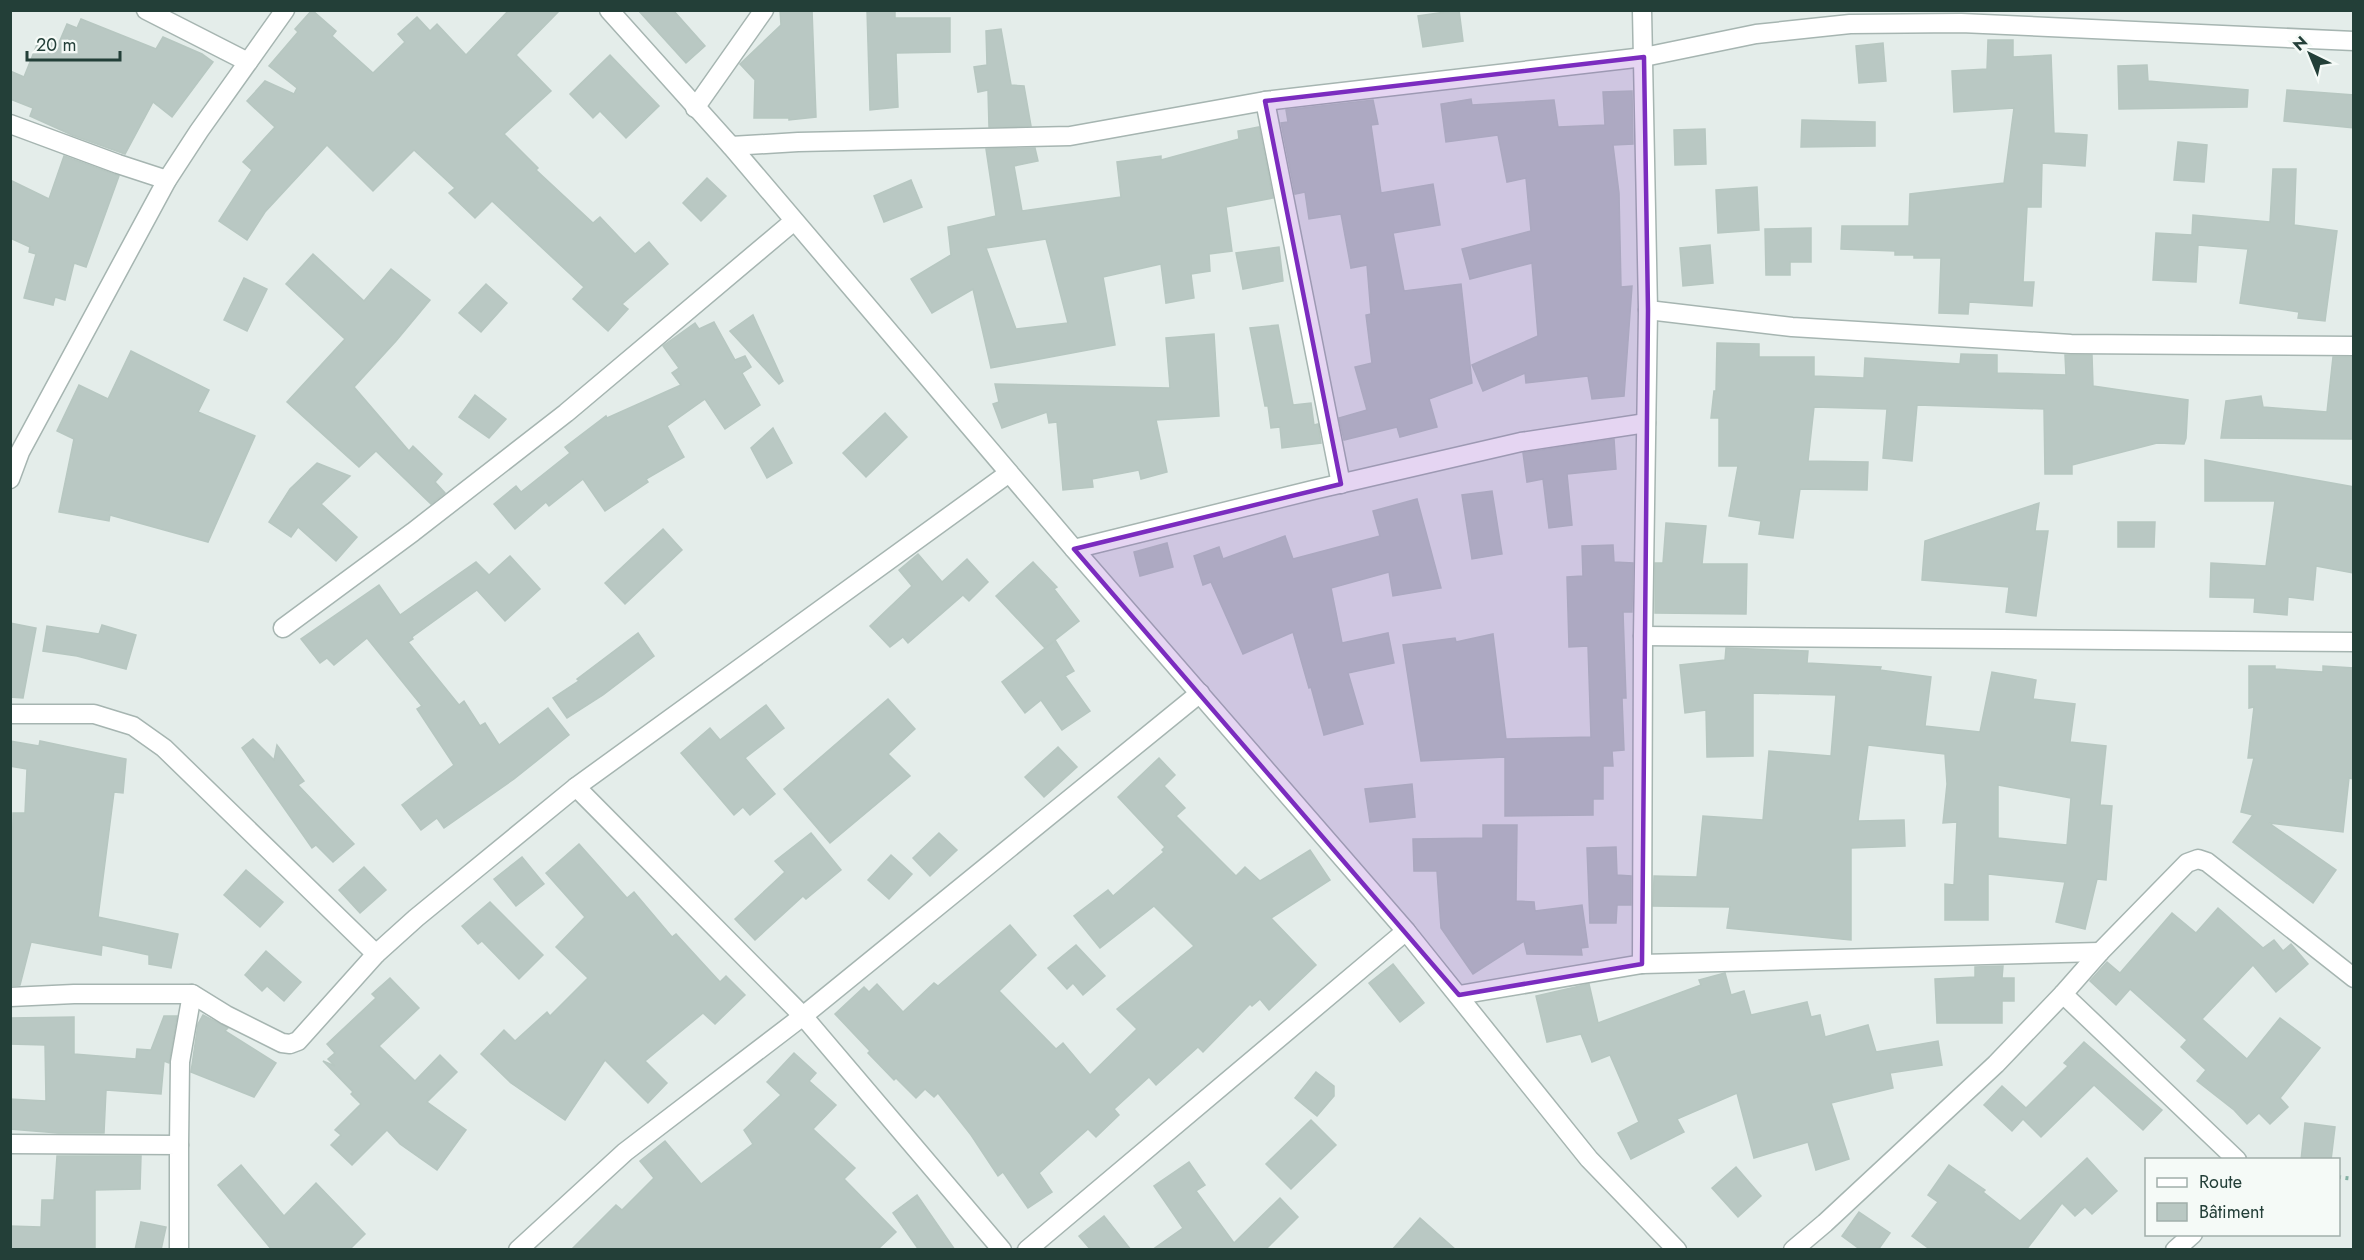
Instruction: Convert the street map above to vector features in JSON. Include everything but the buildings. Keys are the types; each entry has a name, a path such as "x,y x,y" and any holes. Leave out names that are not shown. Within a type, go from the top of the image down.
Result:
{"street":[{"path":"146,10 248,62"},
{"path":"10,479 20,452 167,180 285,10"},
{"path":"609,10 731,146 1074,549 1406,931 1589,1159 1677,1250"},
{"path":"695,108 764,10"},
{"path":"1642,10 1648,310 1643,636 1642,964"},
{"path":"731,146 798,142 1070,136 1265,101 1644,57 1756,34 1850,24 1961,23 2354,41"},
{"path":"1265,101 1341,484"},
{"path":"10,124 167,180"},
{"path":"283,627 413,532 566,413 794,220"},
{"path":"1648,310 1792,327 2071,344 2354,346"},
{"path":"1074,549 1521,442 1646,423"},
{"path":"10,997 74,994 192,994 226,1015 282,1043 290,1044 298,1041 376,954 416,918 576,787 1009,473"},
{"path":"1643,636 2354,642"},
{"path":"518,1250 625,1152 803,1016 1200,693"},
{"path":"10,714 93,714 133,726 164,748 376,954"},
{"path":"576,787 803,1016 1002,1250"},
{"path":"1799,1248 1996,1064 2187,863 2198,860 2207,862 2354,978"},
{"path":"1027,1250 1406,931"},
{"path":"1459,995 1642,964 2100,952"},
{"path":"179,1250 180,1062 192,994"},
{"path":"2063,994 2235,1158"},
{"path":"10,1144 179,1145"},
{"path":"2175,1250 2191,1236"}],"highlighted area":[{"path":"1644,57 1648,310 1642,964 1459,995 1074,549 1341,484 1265,101"}]}
